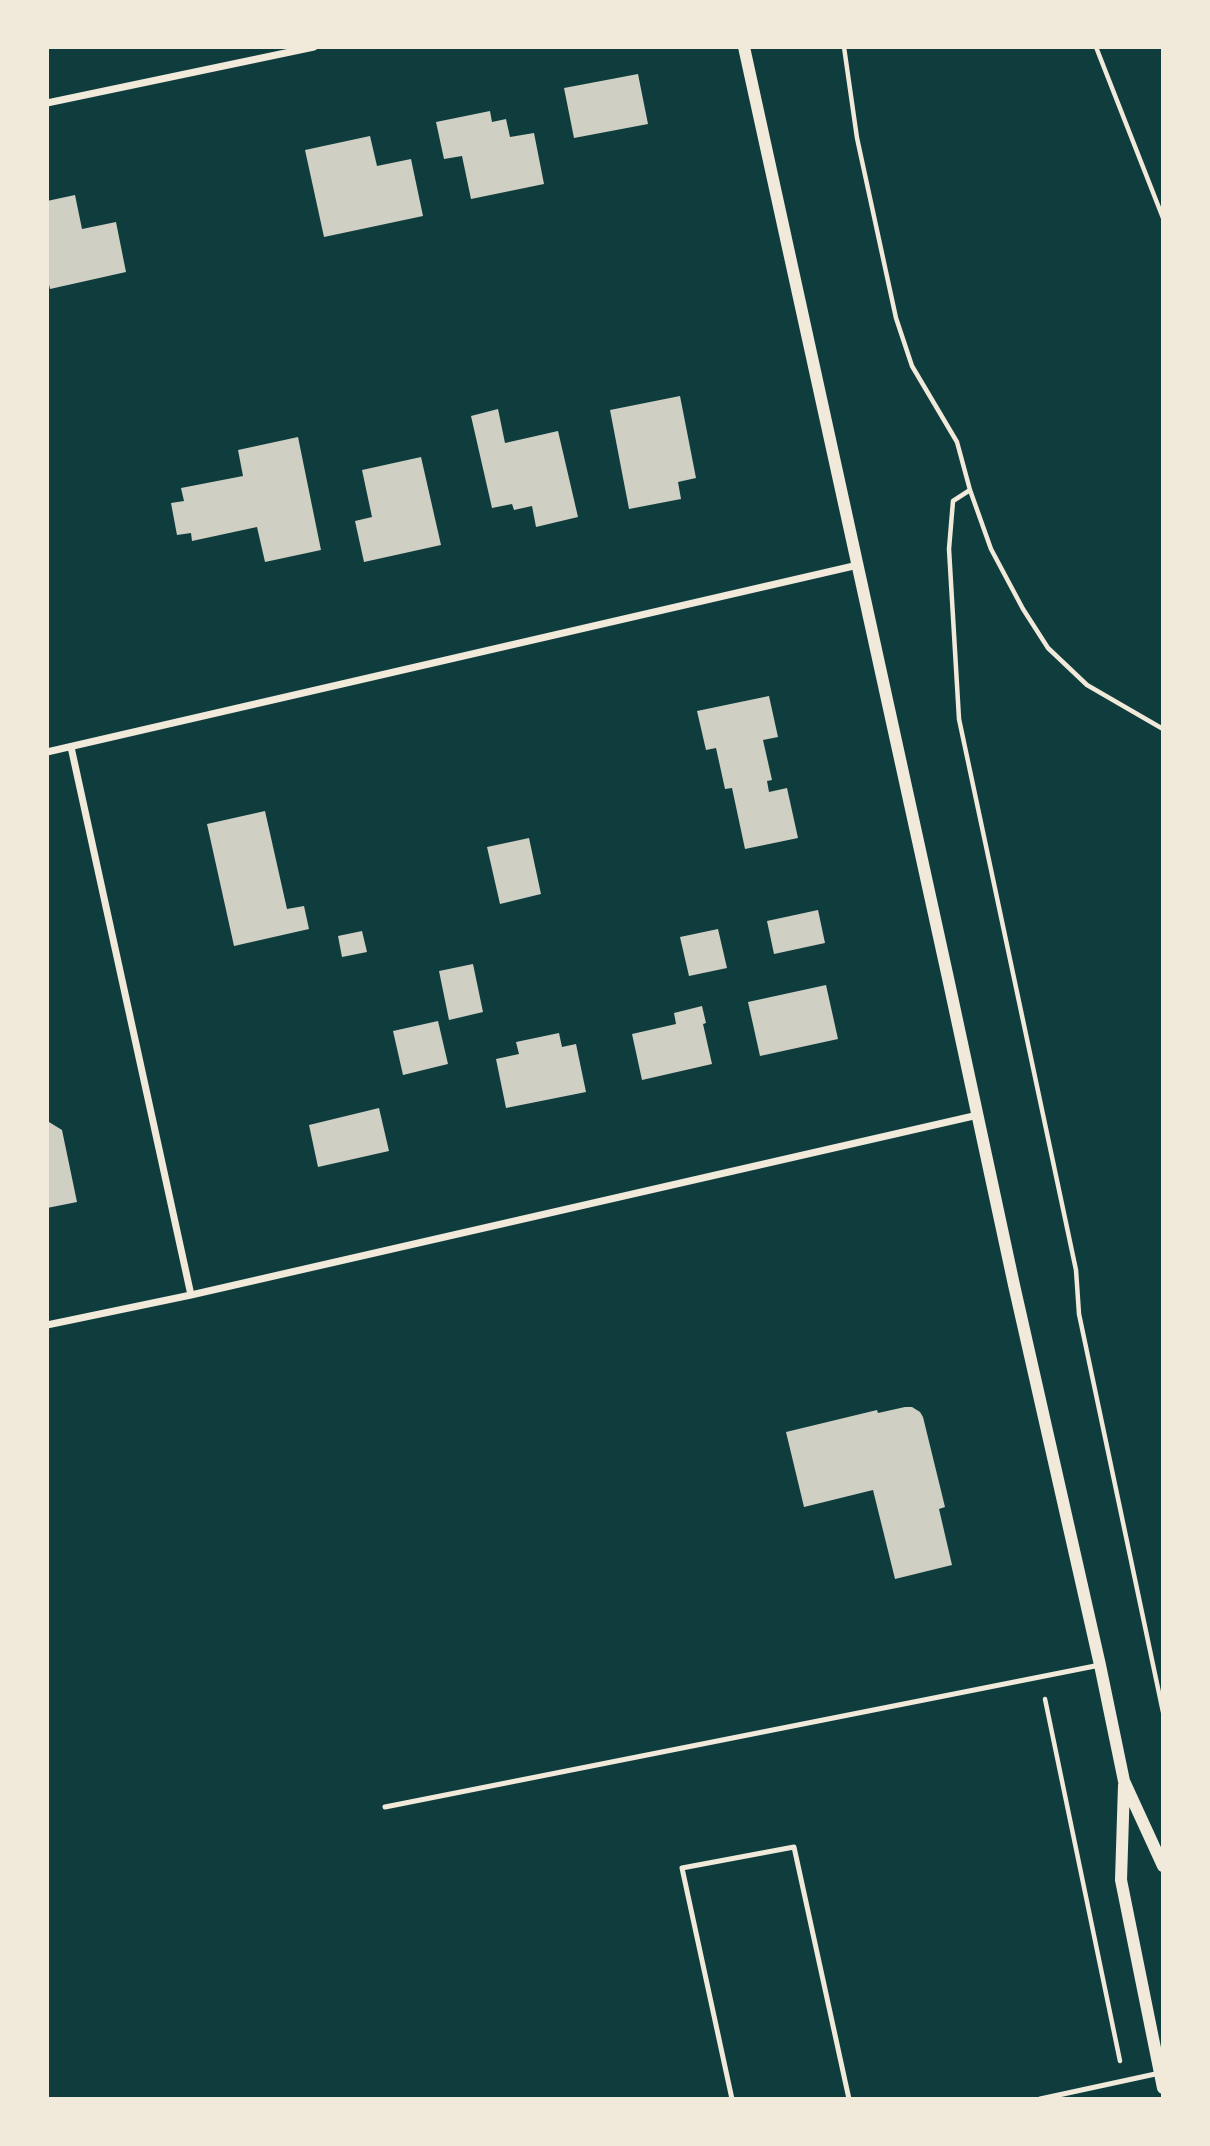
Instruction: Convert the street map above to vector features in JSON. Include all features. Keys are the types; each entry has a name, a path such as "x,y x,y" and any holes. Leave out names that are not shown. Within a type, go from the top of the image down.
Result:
{"street":[{"path":"47,103 314,47"},
{"path":"744,47 1124,1781 1163,1866"},
{"path":"47,752 858,565"},
{"path":"71,747 191,1295"},
{"path":"47,1325 191,1295 978,1115"},
{"path":"1124,1781 1121,1880 1163,2088"}],"lane":[{"path":"385,1807 1100,1665"},
{"path":"732,2099 682,1868 794,1847 849,2099"},
{"path":"1040,2099 1160,2073"}],"path":[{"path":"844,47 857,138 896,318 912,366 957,442 970,490 991,549 1023,609 1048,648 1087,685 1163,729"},
{"path":"1096,47 1163,218"},
{"path":"970,490 953,501 949,549 959,719 1076,1270 1079,1314 1163,1712"},
{"path":"1040,1678 1124,2080"}],"building":[{"path":"638,74 648,124 574,138 564,88"},
{"path":"490,111 492,122 506,119 510,137 534,133 544,184 471,199 462,156 444,159 436,122"},
{"path":"370,136 377,166 411,159 423,216 324,237 305,150"},
{"path":"75,195 82,229 116,222 126,272 50,289 47,276 47,201"},
{"path":"680,396 696,478 678,482 681,499 629,509 610,410"},
{"path":"498,409 505,443 558,431 578,517 536,527 532,506 514,510 512,504 492,508 471,416"},
{"path":"298,437 321,550 265,562 257,527 192,541 191,533 177,535 171,503 184,501 181,488 243,476 238,450"},
{"path":"421,457 441,545 364,562 355,521 372,517 362,470"},
{"path":"769,696 778,737 763,740 772,780 767,781 769,792 787,788 798,838 745,849 732,788 725,789 716,748 706,750 697,711"},
{"path":"265,811 287,909 304,906 309,929 234,946 207,824"},
{"path":"529,838 541,894 500,904 487,847"},
{"path":"818,910 825,943 774,954 767,921"},
{"path":"718,929 727,968 689,976 680,937"},
{"path":"362,931 367,952 342,957 338,936"},
{"path":"473,964 483,1012 449,1020 439,971"},
{"path":"826,985 838,1039 760,1056 748,1002"},
{"path":"702,1006 712,1064 642,1080 632,1034 676,1024 674,1013"},
{"path":"438,1021 448,1064 403,1075 393,1031"},
{"path":"559,1033 562,1047 576,1044 586,1092 506,1108 496,1059 519,1054 516,1042"},
{"path":"379,1108 389,1151 318,1167 309,1125"},
{"path":"47,1123 62,1130 77,1202 47,1208"},
{"path":"912,1407 923,1417 945,1507 939,1509 952,1565 895,1579 873,1490 804,1507 786,1432 877,1410 878,1413"}]}
